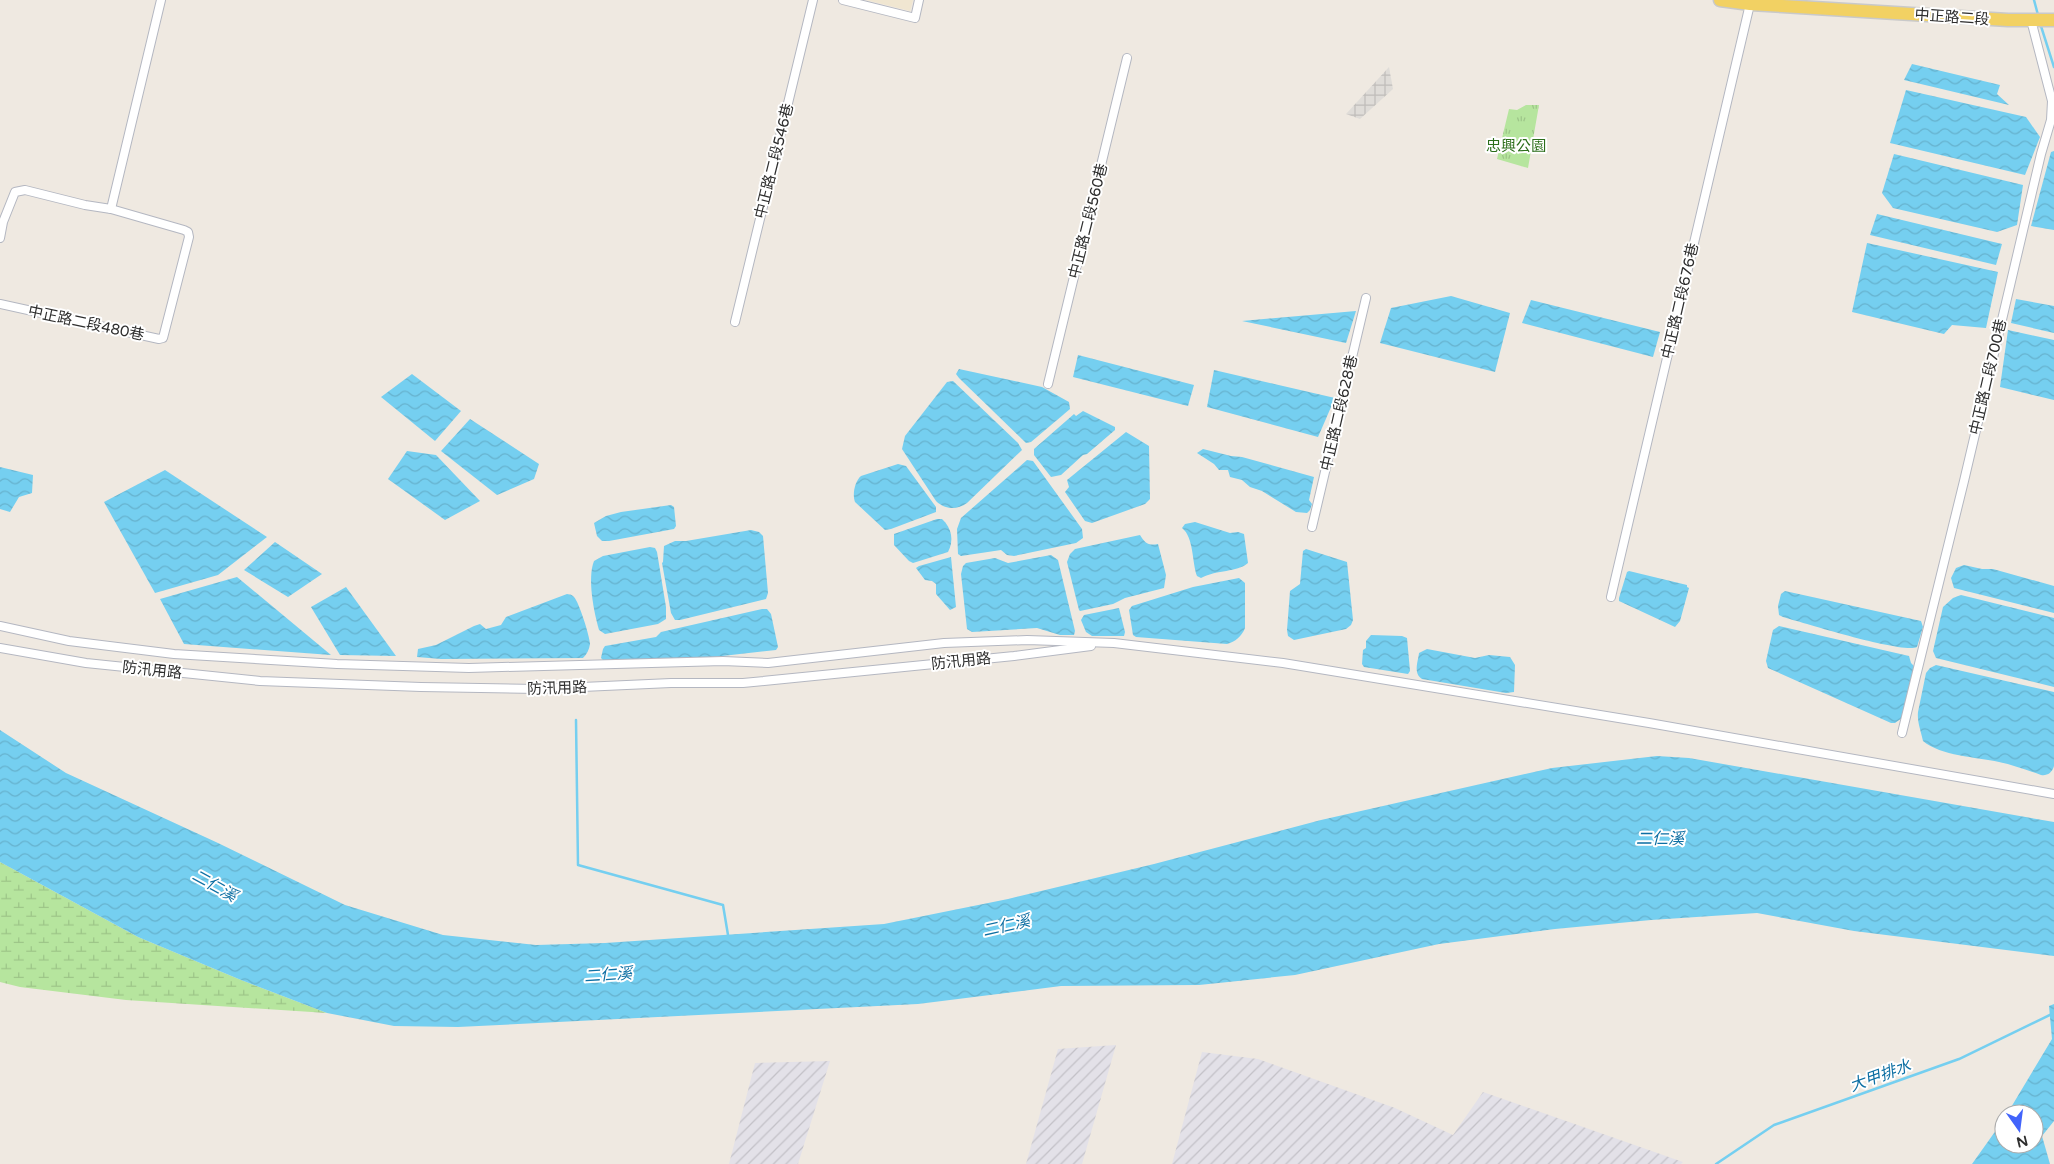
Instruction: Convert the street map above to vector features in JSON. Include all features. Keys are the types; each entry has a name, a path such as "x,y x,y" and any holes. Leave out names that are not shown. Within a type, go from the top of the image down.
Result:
{"main road":[{"name":"中正路二段","path":"1720,0 1750,4 2053,20"}],"street":[{"path":"111,209 161,0"},
{"name":"中正路二段546巷","path":"734,322 812,0"},
{"path":"843,0 915,18 920,0"},
{"name":"中正路二段676巷","path":"1611,598 1750,4"},
{"name":"中正路二段700巷","path":"1902,733 2041,154 2051,120 2052,100 2033,20"},
{"name":"中正路二段560巷","path":"1048,384 1127,58"},
{"name":"中正路二段480巷","path":"0,238 15,192 25,190 85,205 111,209 188,232 189,237 163,338 159,339 0,304"},
{"name":"中正路二段628巷","path":"1312,527 1366,298"},
{"path":"0,626 69,641 174,654 337,664 469,668 723,661 768,663 952,642 1027,640 1114,643 1283,663 1649,723 2054,794"},
{"name":"防汛用路","path":"0,648 86,663 260,681 538,689 671,683 743,683 1014,656 1114,643"}],"shaded area":[{"path":"866,0 913,0 910,11"},
{"path":"1389,67 1393,89 1360,119 1346,114"},
{"path":"1116,1045 1082,1164 1026,1164 1058,1049"},
{"path":"1202,1052 1258,1059 1395,1108 1453,1135 1483,1092 1683,1162 1681,1164 1172,1164"},
{"path":"830,1061 798,1164 729,1164 755,1063"}],"green space":[{"name":"忠興公園","path":"1526,105 1539,105 1528,168 1497,159 1509,109 1517,110"},
{"path":"0,862 138,937 327,1013 126,1000 20,987 0,982"}],"water":[{"path":"1912,64 2000,85 1997,94 2009,105 1904,80"},
{"path":"1906,90 2026,117 2040,137 2025,175 1890,143"},
{"path":"2054,151 2054,230 2031,226 2051,152"},
{"path":"1894,154 2023,185 2017,225 1997,232 1893,208 1882,193"},
{"path":"1877,214 2002,244 1996,265 1870,235"},
{"path":"1867,243 1998,272 1986,328 1952,325 1944,334 1852,312"},
{"path":"1451,296 1510,313 1495,372 1380,343 1391,308"},
{"path":"2016,299 2054,306 2054,333 2011,323"},
{"path":"1531,300 1660,332 1653,357 1522,323"},
{"path":"1356,311 1346,343 1242,321"},
{"path":"2008,330 2054,340 2054,400 2000,387"},
{"path":"1078,355 1194,385 1188,406 1073,377"},
{"path":"959,369 1042,387 1069,402 1070,409 1031,442 1026,443 959,378 956,374"},
{"path":"1214,370 1335,398 1318,437 1207,407"},
{"path":"412,374 461,411 435,441 381,397"},
{"path":"953,381 1018,443 1022,450 967,503 951,508 943,506 936,501 902,449 905,436 947,382"},
{"path":"1083,411 1115,427 1115,430 1061,475 1051,477 1034,455 1034,449 1074,414 1076,416"},
{"path":"470,419 539,464 534,479 497,495 441,451"},
{"path":"1126,432 1149,446 1150,499 1145,504 1092,523 1085,521 1065,492 1069,487 1067,480"},
{"path":"1203,449 1242,457 1314,477 1309,500 1312,504 1310,510 1307,513 1296,512 1262,491 1250,487 1242,480 1230,477 1228,470 1219,470 1214,464 1197,453"},
{"path":"407,451 436,455 480,501 445,520 388,479"},
{"path":"1027,460 1033,461 1082,529 1083,538 1076,543 1014,556 1007,555 1001,550 961,556 958,554 957,529 961,518"},
{"path":"898,464 906,466 936,507 936,512 885,530 855,502 855,488 861,476"},
{"path":"0,467 33,475 32,493 19,497 10,512 0,509"},
{"path":"165,470 267,537 218,575 155,593 104,502"},
{"path":"671,505 674,507 676,526 674,529 609,541 602,541 597,536 594,523 606,516"},
{"path":"942,519 950,530 951,543 948,552 913,563 909,561 894,545 894,534"},
{"path":"1195,522 1230,533 1238,532 1244,534 1248,563 1238,568 1201,578 1197,576 1189,537 1182,528 1185,524"},
{"path":"751,530 759,532 763,536 768,593 766,599 675,620 671,613 662,563 664,546 675,541 686,541"},
{"path":"1140,535 1147,543 1152,545 1158,544 1166,575 1164,588 1125,598 1113,604 1080,611 1067,562 1070,554 1075,549"},
{"path":"275,542 322,574 288,597 244,570"},
{"path":"650,547 655,548 657,552 666,607 666,619 658,624 605,634 599,630 593,605 591,577 594,561 603,556"},
{"path":"1306,549 1347,562 1353,620 1346,629 1294,640 1288,636 1287,630 1290,591 1300,584 1303,551"},
{"path":"1051,555 1058,560 1075,631 1074,635 1060,635 1037,628 972,632 967,629 961,574 966,563 995,558 1008,563"},
{"path":"951,557 956,607 950,610 936,594 936,584 925,580 916,568"},
{"path":"1964,565 1982,569 1993,569 2054,586 2054,613 1954,588 1951,578 1956,568"},
{"path":"1627,572 1687,585 1689,588 1680,621 1675,627 1619,601"},
{"path":"237,577 331,655 184,644 160,599"},
{"path":"1239,578 1245,583 1245,628 1233,642 1227,644 1136,637 1133,635 1129,610 1132,606 1193,587"},
{"path":"346,587 396,656 340,655 311,607"},
{"path":"1785,591 1921,621 1923,627 1917,647 1908,648 1874,642 1783,617 1779,615 1778,606 1781,594"},
{"path":"567,594 572,595 576,600 588,634 590,646 583,658 441,659 417,657 418,649 436,645 480,624 486,629 501,625 506,617"},
{"path":"1961,595 2054,618 2054,687 1936,658 1933,651 1943,607 1953,598"},
{"path":"1119,608 1125,632 1124,636 1092,636 1086,632 1081,620 1084,615"},
{"path":"767,609 771,614 778,647 776,650 696,659 604,661 601,658 605,646 656,637 661,632"},
{"path":"1779,626 1909,656 1914,666 1902,718 1895,723 1891,723 1768,668 1766,661 1773,630"},
{"path":"1371,635 1402,636 1407,638 1410,671 1408,674 1364,667 1362,664 1363,650 1366,648 1366,641"},
{"path":"1427,649 1475,658 1489,655 1510,657 1515,665 1514,692 1506,693 1422,679 1417,671 1417,664 1419,653"},
{"path":"1936,665 2054,692 2054,766 2051,772 2041,775 2004,763 1949,753 1930,746 1923,741 1918,712 1926,673"},
{"name":"二仁溪","path":"0,730 66,773 218,843 345,905 443,935 536,945 605,943 884,924 1008,899 1154,864 1321,820 1552,768 1657,756 1689,758 2054,822 2054,956 1854,931 1757,913 1555,929 1439,944 1295,975 1199,985 1061,986 918,1004 458,1027 394,1026 327,1013 241,980 138,937 0,862"},
{"path":"2054,1004 2054,1121 2044,1134 2044,1104 2013,1104 2052,1039 2049,1006"},
{"path":"1994,1133 1994,1154 2044,1154 2044,1143 2050,1164 1972,1164"}],"waterway":[{"path":"2034,0 2038,15"},
{"path":"2040,23 2054,67"},
{"path":"576,720 578,865 723,905 728,935"},
{"name":"大甲排水","path":"1716,1164 1774,1125 1959,1059 2054,1013"}]}
